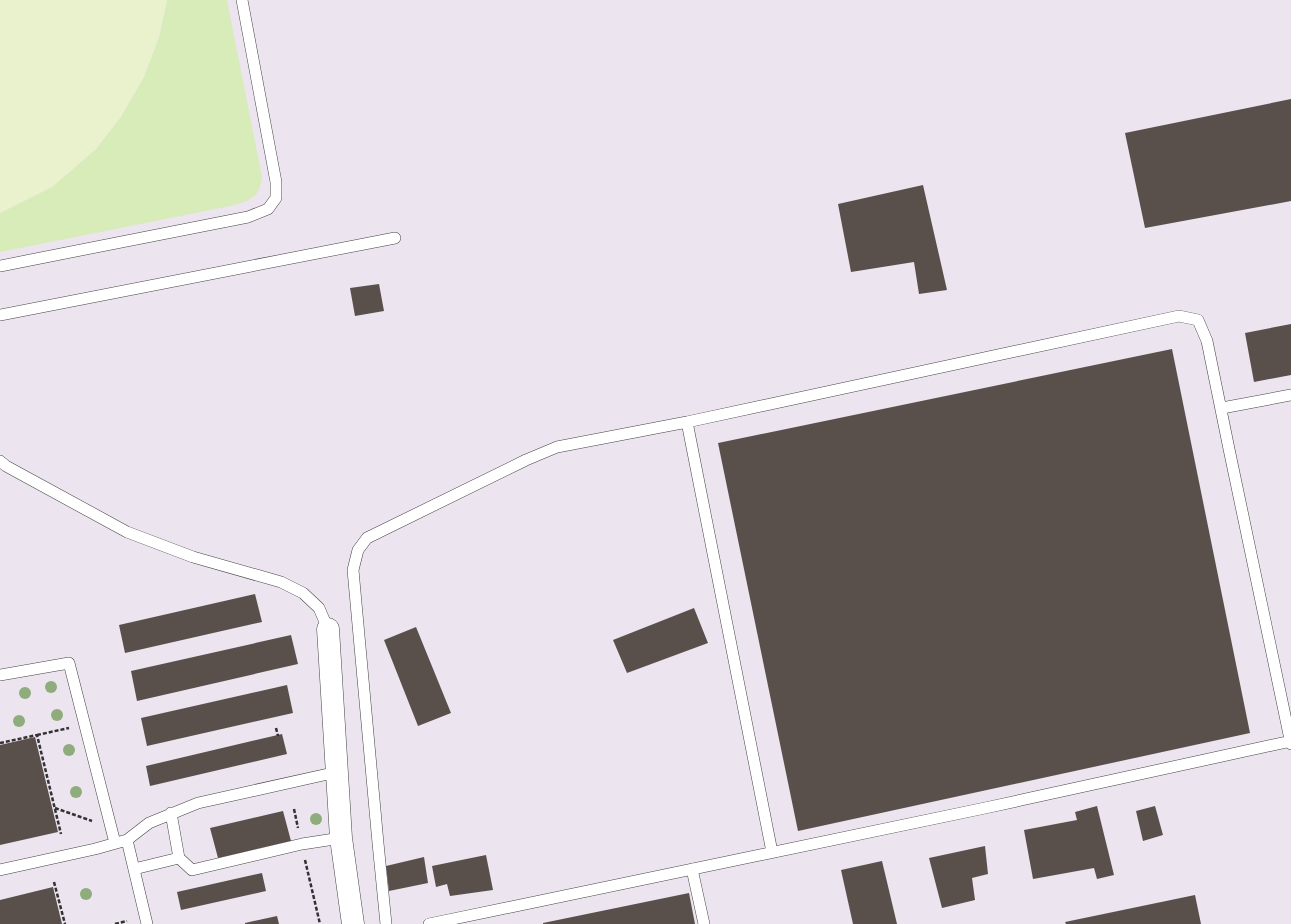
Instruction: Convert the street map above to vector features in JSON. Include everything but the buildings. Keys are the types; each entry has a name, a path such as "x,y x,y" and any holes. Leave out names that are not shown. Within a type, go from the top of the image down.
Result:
{"street":[{"path":"328,629 341,838 353,924"}],"lane":[{"path":"0,266 248,217 268,209 276,198 276,182 242,0"},
{"path":"0,315 395,238"},
{"path":"386,924 354,570 358,550 367,538 526,460 557,447 687,422 1179,316 1198,320 1207,341 1222,408 1229,449 1291,743 429,924"},
{"path":"1222,408 1291,395"},
{"path":"687,422 772,852"},
{"path":"0,461 6,466 127,532 193,557 281,582 303,593 319,608 328,629"},
{"path":"0,675 69,663 115,843"},
{"path":"0,870 127,840 149,823 198,803 337,772"},
{"path":"171,813 179,858 192,870 302,844 341,838"},
{"path":"127,840 147,924"},
{"path":"134,869 179,858"},
{"path":"692,869 704,924"}],"path":[{"path":"0,743 85,724"},
{"path":"276,728 278,736"},
{"path":"38,735 61,834"},
{"path":"55,808 111,829"},
{"path":"294,809 320,924"},
{"path":"54,882 65,924"},
{"path":"115,924 127,921"}],"shaded area":[{"path":"0,0 1291,0 1291,924 0,924"}],"green space":[{"path":"0,0 167,0 159,37 144,77 120,118 96,149 52,187 0,213"},
{"path":"167,0 227,0 262,177 257,193 251,199 235,205 0,252 0,213 52,187 96,149 120,118 144,77 159,37"}]}
